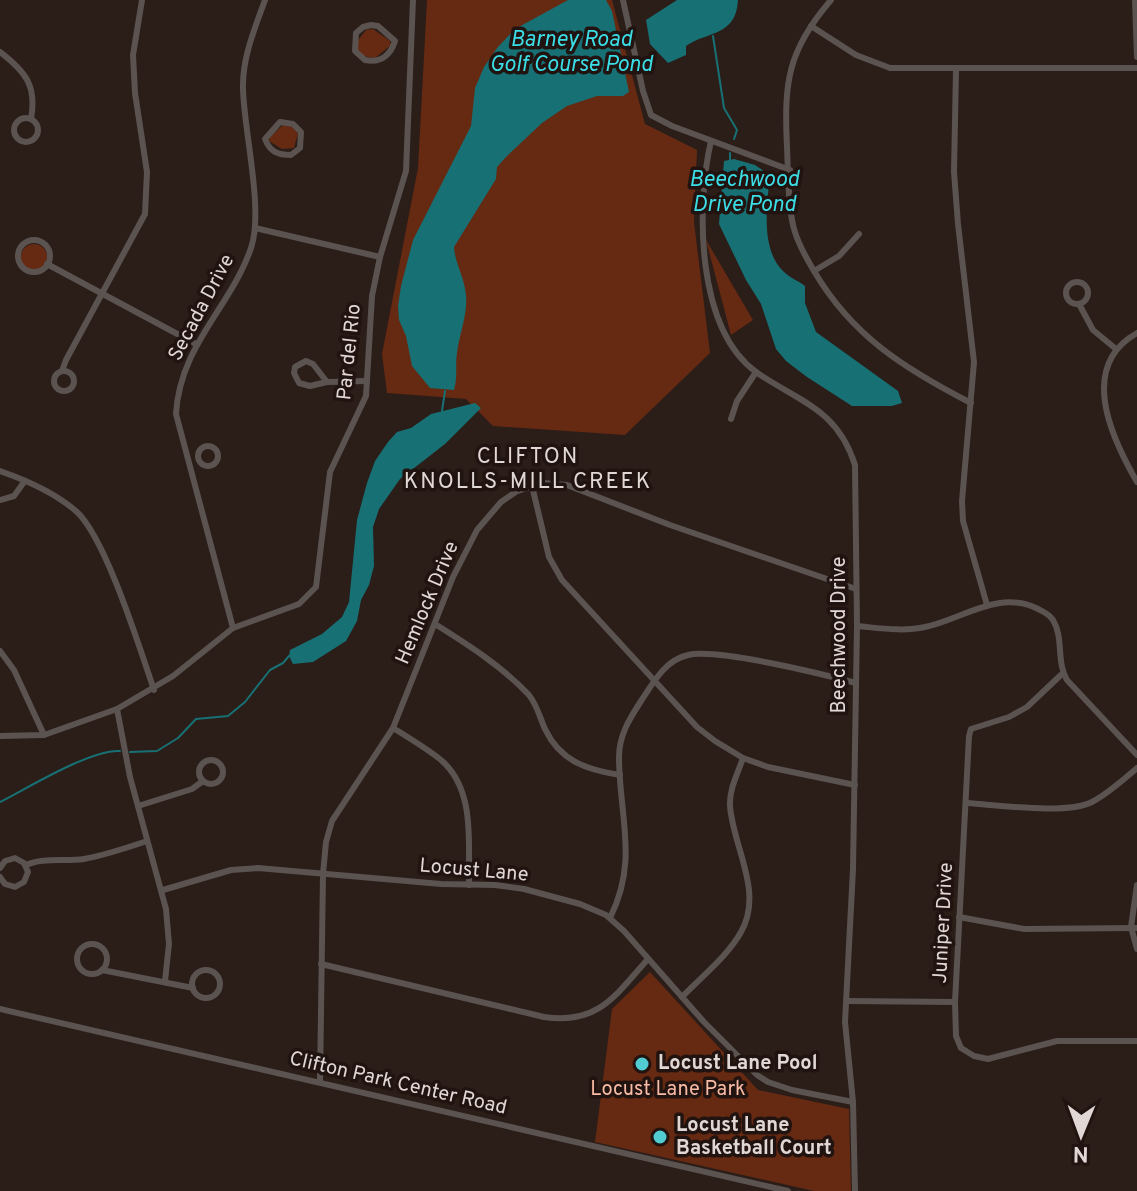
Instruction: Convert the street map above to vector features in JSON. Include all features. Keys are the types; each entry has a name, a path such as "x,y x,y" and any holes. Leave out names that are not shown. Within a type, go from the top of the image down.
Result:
{"street":[{"path":"62,371 138,228 147,203 147,172 135,93 133,55 142,0"},
{"name":"Secada Drive","path":"233,628 178,428 177,401 196,344 244,264 255,228 242,86 244,68 265,0"},
{"name":"Par del Rio","path":"0,736 44,735 117,709 154,690 233,628 299,604 316,587 330,472 364,403 371,307 380,257 406,171 413,0"},
{"path":"623,0 651,115 657,120 790,170"},
{"path":"831,0 798,47 788,77 786,128 794,232 814,271 849,321 869,340 920,376 971,403"},
{"path":"1135,0 1137,57"},
{"path":"395,41 391,53 380,60 365,60 355,51 356,33 366,25 378,26 395,41 411,41"},
{"path":"811,26 856,55 881,66 956,70 1137,68"},
{"path":"0,52 17,65 31,87 31,119"},
{"path":"956,70 954,172 973,343 963,521 987,605"},
{"path":"20,119 31,119 36,123 38,134 32,142 21,142 14,134 15,124 20,119"},
{"path":"280,122 293,124 301,132 300,148 291,155 280,155 271,150 265,139 280,122"},
{"path":"246,137 265,139"},
{"name":"Beechwood Drive","path":"711,141 704,174 701,216 706,262 723,332 732,348 756,372 804,399 827,418 848,443 855,465 855,785 846,1001 855,1191"},
{"path":"255,228 380,257"},
{"path":"814,271 839,256 859,234"},
{"path":"27,242 41,243 49,254 47,264 40,271 26,270 19,263 20,250 27,242"},
{"path":"47,264 196,344"},
{"path":"1079,304 1093,330 1116,349"},
{"path":"1137,333 1116,349 1107,364 1104,381 1104,401 1123,454 1137,482"},
{"path":"327,382 310,362 302,362 295,367 295,379 302,385 367,381"},
{"path":"731,419 737,401 756,372"},
{"path":"186,460 198,456"},
{"path":"0,471 67,505 87,523 106,560 154,690"},
{"path":"0,500 14,496 24,482"},
{"path":"855,785 796,775 743,758 697,727 562,580 549,557 532,486 544,483 567,485 670,525 856,589"},
{"name":"Hemlock Drive","path":"320,1081 323,874 332,821 393,728 453,577 477,530 509,495 532,486"},
{"path":"857,626 908,630 927,627 987,605 1025,603 1049,615 1058,630 1063,673 1137,755"},
{"path":"435,624 468,645 528,694 550,738 562,754 594,771 620,775"},
{"path":"0,651 14,670 44,735"},
{"path":"610,918 618,903 627,866 619,753 624,731 655,681 671,663 689,654 725,655 856,683"},
{"name":"Juniper Drive","path":"1063,673 1027,707 1009,717 971,729 959,917 956,1036 961,1048 974,1056 988,1059 1057,1041 1137,1041"},
{"path":"117,709 130,777 163,890 169,932 165,981"},
{"path":"393,728 441,760 463,791 468,829 469,885"},
{"path":"682,997 741,933 749,914 750,893 730,803 743,758"},
{"path":"967,803 1071,808 1089,803 1111,791 1137,768"},
{"path":"138,806 192,789 203,781"},
{"path":"26,865 81,860 147,841"},
{"path":"0,868 5,861 19,859 26,865 27,879 19,886 8,886 0,877"},
{"name":"Locust Lane","path":"163,890 245,868 524,889 580,904 610,918 757,1075 768,1082 853,1102"},
{"path":"1137,885 1134,928 1137,949"},
{"path":"959,917 1024,929 1134,928"},
{"path":"102,970 107,960 104,949 94,944 81,948 76,958 80,968 89,974 102,970 165,981 193,988 200,996 211,997 219,990 220,979 213,971 202,970 194,978 193,988"},
{"path":"321,964 567,1020 578,1018 606,1003 648,959"},
{"path":"846,1001 955,1002"},
{"name":"Clifton Park Center Road","path":"0,1009 320,1081 759,1188 788,1191"}],"green space":[{"path":"427,0 612,0 645,124 697,150 694,222 710,353 625,435 493,426 466,399 387,393 382,354 418,168"},
{"path":"373,29 391,45 375,58 362,55 356,43 366,30"},
{"path":"283,125 292,127 298,133 294,148 282,149 269,141"},
{"path":"706,240 753,320 731,335"},
{"path":"34,244 43,248 47,257 43,266 34,270 25,266 21,257 25,248"},
{"name":"Locust Lane Park","path":"650,972 758,1090 849,1109 851,1191 814,1191 595,1142 612,1009"}],"water":[{"name":"Barney Road Golf Course Pond","path":"568,0 606,0 612,11 629,92 623,96 597,96 567,106 542,123 497,167 496,179 454,247 466,303 454,390 430,388 412,366 399,320 401,286 413,240 471,126 475,88 484,67 515,29"},
{"path":"677,0 738,0 732,21 726,27 694,41 686,46 686,55 668,63 650,44 646,20"},
{"name":"Beechwood Drive Pond","path":"734,159 755,165 770,175 767,226 771,252 784,272 805,286 805,303 816,332 898,391 902,403 852,406 807,377 776,349 761,304 719,224 724,161"},
{"path":"475,403 481,408 445,444 400,479 379,509 373,527 374,566 357,621 346,641 313,662 293,664 290,650 322,634 342,617 349,602 357,520 375,461 388,442 397,432 411,428 431,414"}],"waterway":[{"path":"713,36 724,108 737,130 734,139"},
{"path":"620,46 628,45"},
{"path":"730,153 730,160"},
{"path":"442,411 445,391"},
{"path":"130,752 157,751 178,738 196,719 228,716 245,702 270,670 289,656"},
{"path":"0,802 93,756 120,751"}],"place":[{"name":"Locust Lane Pool","path":"642,1064"},
{"name":"Locust Lane Basketball Court","path":"660,1137"}],"district":[{"name":"CLIFTON KNOLLS-MILL CREEK","path":"528,470"}]}
